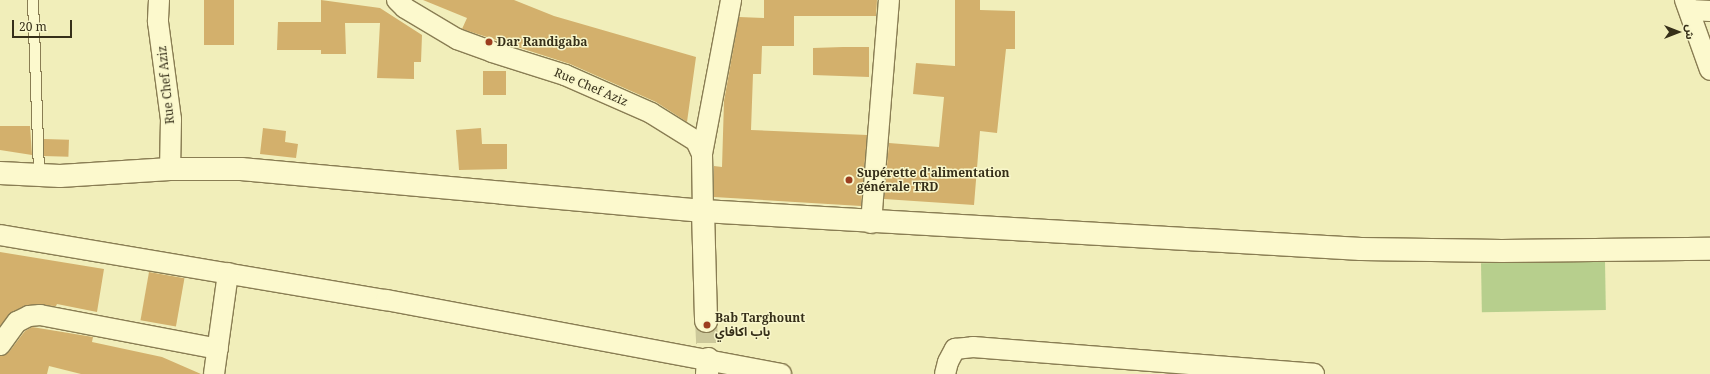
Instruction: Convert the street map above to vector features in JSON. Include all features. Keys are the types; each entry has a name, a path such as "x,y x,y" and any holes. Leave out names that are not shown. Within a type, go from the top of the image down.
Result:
{"street":[{"name":"Rue Chef Aziz","path":"160,0 158,22 171,119 170,169"},
{"name":"Rue Chef Aziz","path":"397,0 405,8 457,39 492,52 565,74 651,113 696,141 702,154"},
{"path":"706,321 702,154 732,0"},
{"path":"871,223 889,0"},
{"path":"1687,5 1710,11"},
{"path":"1687,5 1710,68"},
{"path":"0,172 39,175 170,169 281,172 703,211 871,223 1361,249 1502,251 1710,249"},
{"path":"0,235 228,273 708,366 781,374"},
{"path":"214,374 228,273"},
{"path":"0,345 17,322 29,316 40,315 218,349"},
{"path":"946,374 948,362 956,348 973,347 1314,374"}],"lane":[{"path":"33,0 39,175"}],"green space":[{"path":"1605,261 1606,310 1482,312 1481,263"}],"building":[{"path":"204,0 234,0 234,45 204,45"},
{"path":"321,0 380,8 422,35 421,62 414,62 414,79 377,78 380,23 345,23 346,54 321,54 321,50 277,50 278,22 321,22"},
{"path":"423,0 514,0 554,16 696,57 687,122 656,102 570,64 462,29 467,18"},
{"path":"764,0 877,0 876,16 794,16 794,46 762,46 761,74 753,74 751,130 867,135 861,206 714,197 714,166 722,167 724,101 739,17 764,18"},
{"path":"955,0 980,0 980,10 1015,11 1015,49 1006,49 997,133 980,131 974,205 884,199 889,143 939,147 944,97 913,94 916,63 955,66"},
{"path":"869,47 869,77 813,75 813,48"},
{"path":"483,71 506,71 506,95 483,95"},
{"path":"0,126 30,126 32,155 0,150"},
{"path":"263,128 286,131 285,142 298,144 296,158 260,154"},
{"path":"481,128 482,144 507,144 507,169 459,170 456,130"},
{"path":"44,139 69,140 68,157 43,156"},
{"path":"0,252 104,269 97,312 57,304 56,306 28,305 12,312 0,326"},
{"path":"149,272 184,278 176,327 140,320"},
{"path":"32,327 93,337 92,342 162,357 201,374 81,374 49,366 47,374 0,374 0,356 9,352 25,331"}],"tunnel":[{"path":"706,321 708,359"}],"place":[{"name":"Dar Randigaba","path":"489,42"},
{"name":"Supérette d'alimentation générale TRD","path":"849,180"},
{"name":"Bab Targhount باب اكافاي","path":"707,325"}]}
